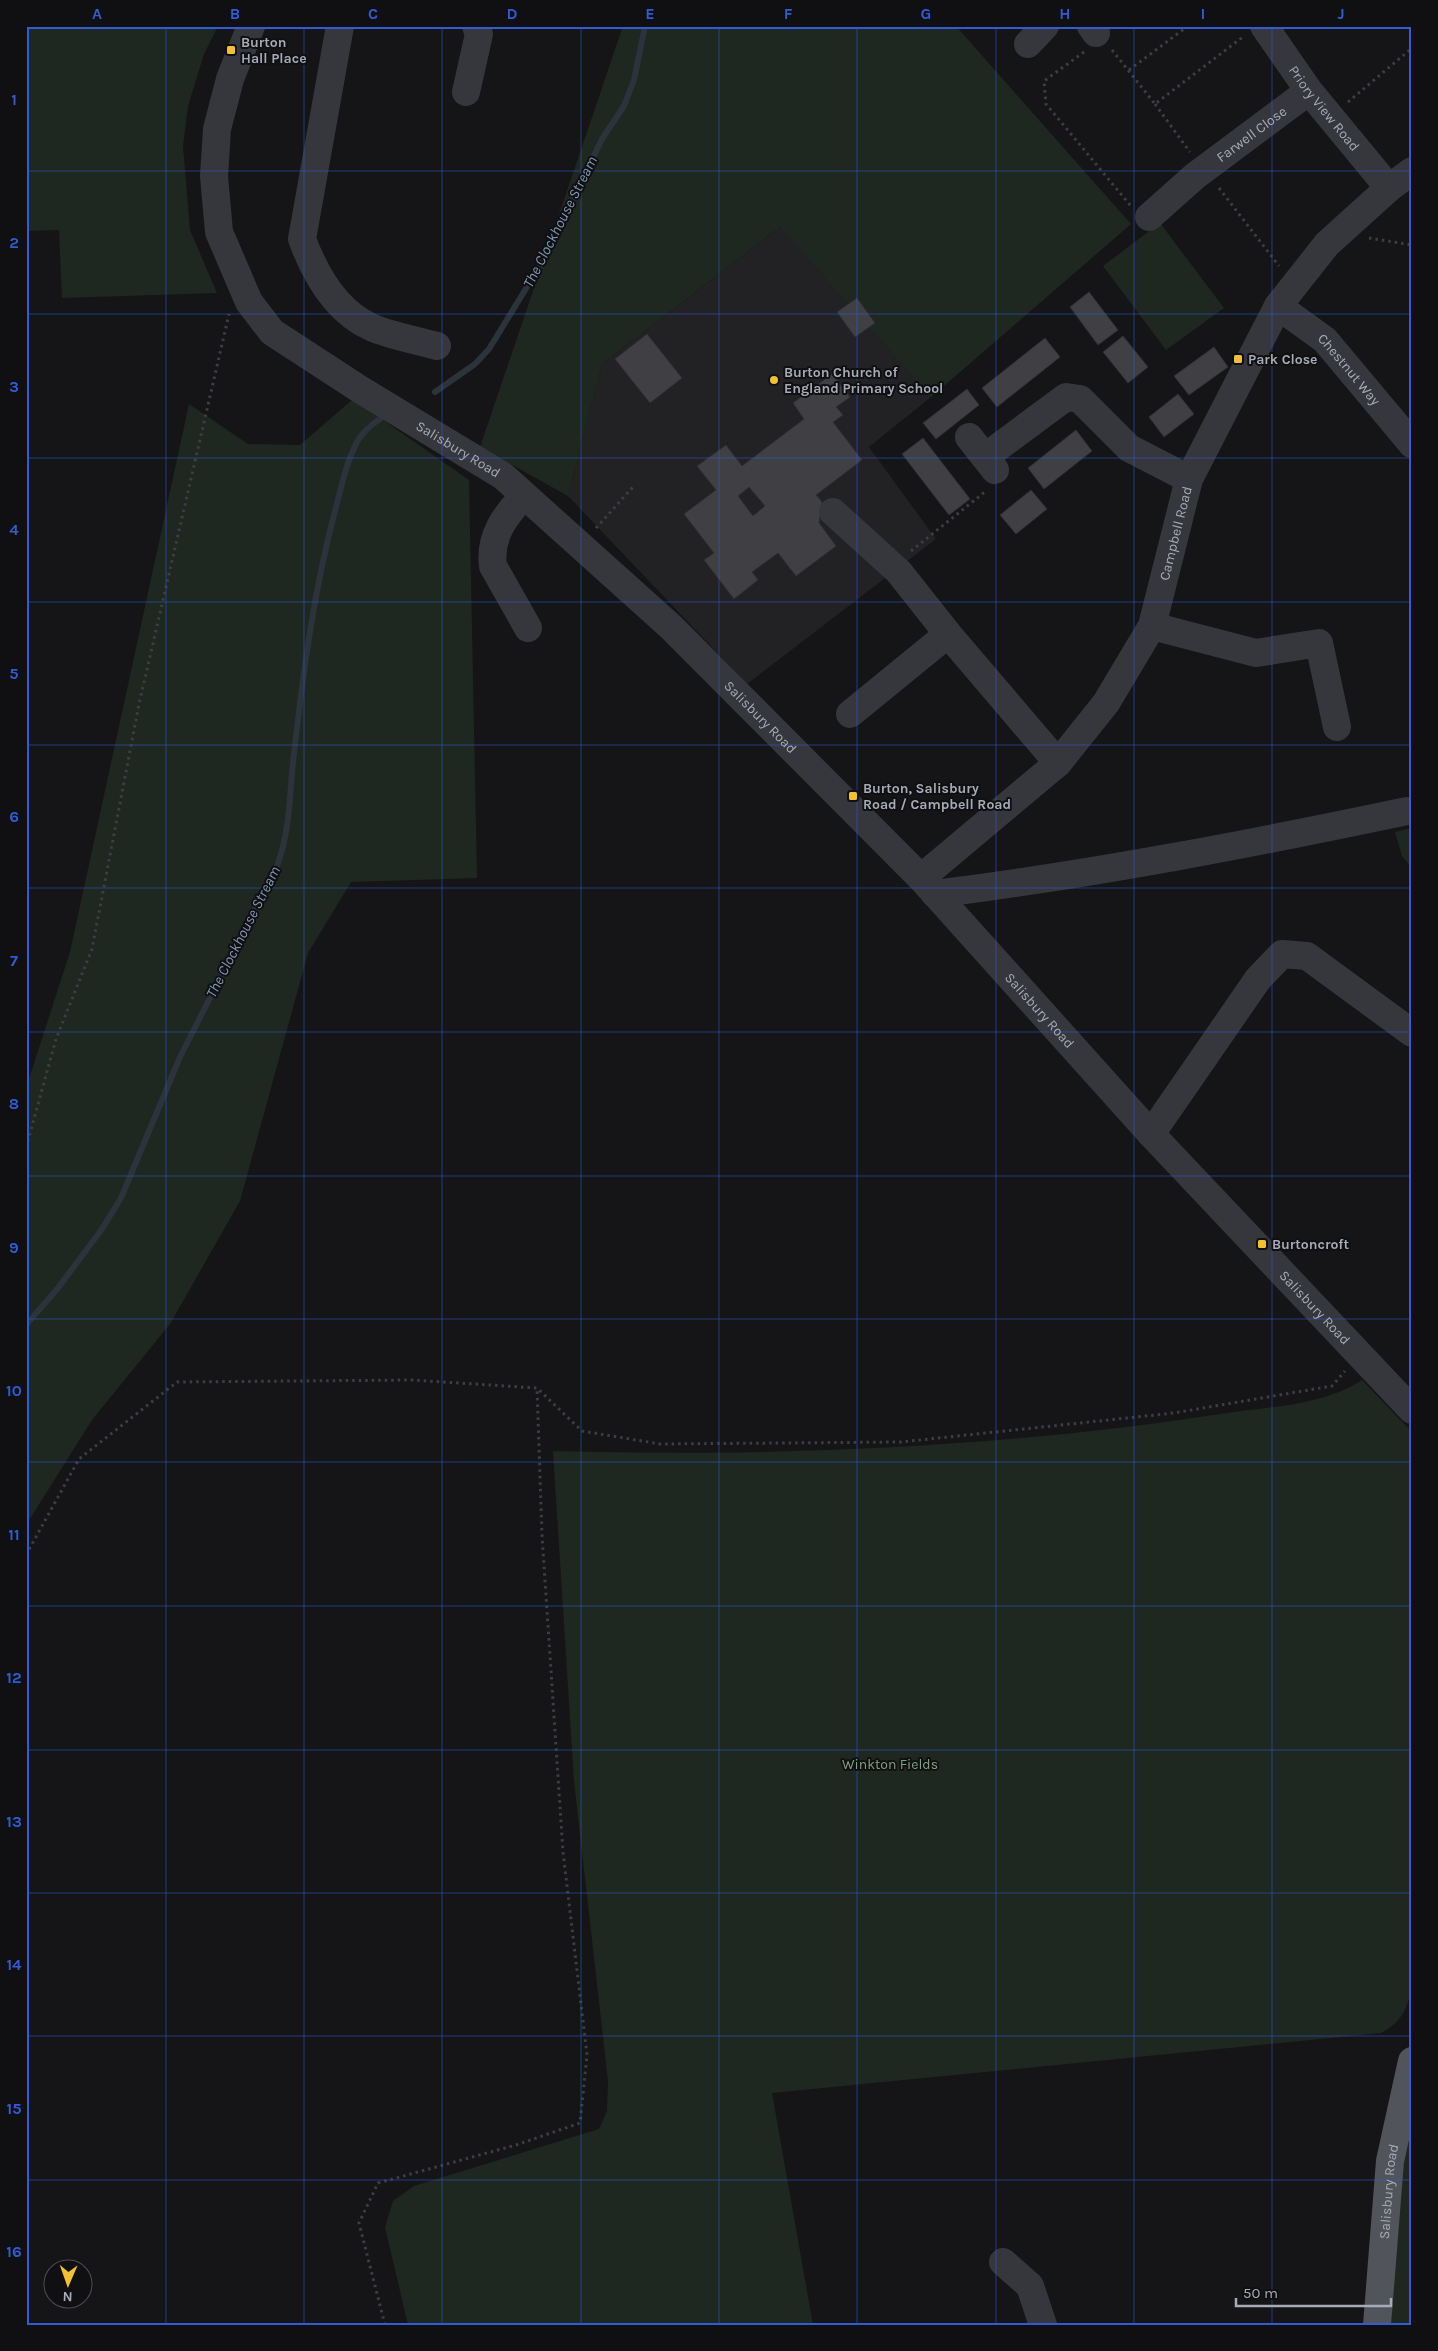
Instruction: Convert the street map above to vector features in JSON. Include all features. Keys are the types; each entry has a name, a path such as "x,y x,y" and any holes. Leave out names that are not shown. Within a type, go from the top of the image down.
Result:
{"main road":[{"name":"Salisbury Road","path":"1377,2325 1390,2161 1412,2061"}],"street":[{"name":"Salisbury Road","path":"251,26 230,79 217,129 214,176 219,232 249,302 272,332 361,390 503,476 579,547 670,627 928,886 1151,1134 1412,1410"},
{"path":"340,26 302,239 314,271 342,308 370,327 437,346"},
{"path":"466,92 480,34 476,26"},
{"name":"Priory View Road","path":"1255,30 1309,91 1389,188"},
{"name":"Farwell Close","path":"1149,218 1200,173 1309,91"},
{"name":"Campbell Road","path":"928,886 1058,763 1106,703 1152,626 1190,480 1278,306 1327,244 1389,188 1412,171"},
{"name":"Chestnut Way","path":"1278,306 1325,340 1412,444"},
{"path":"983,455 1066,397 1080,399 1129,448 1190,480"},
{"path":"524,496 506,515 492,549 492,556 497,574 528,628"},
{"path":"833,512 896,569 948,634 1058,763"},
{"path":"1152,626 1256,653 1319,643 1336,727"},
{"path":"850,714 948,634"},
{"path":"928,886 1109,870 1247,845 1407,811"},
{"path":"1151,1134 1258,979 1282,954 1307,956 1412,1033"},
{"path":"1003,2262 1030,2286 1043,2325"}],"path":[{"path":"1129,70 1188,26"},
{"path":"1155,104 1255,30"},
{"path":"1149,218 1144,222 1046,104 1044,81 1097,33 1155,104 1200,173 1280,268"},
{"path":"1330,116 1412,48"},
{"path":"1338,234 1412,245"},
{"path":"26,1148 56,1039 92,948 139,704 230,312"},
{"path":"896,569 987,490 983,455"},
{"path":"579,547 633,487"},
{"path":"26,1554 79,1459 177,1382 412,1380 538,1388 582,1431 660,1444 901,1442 1174,1413 1332,1386 1359,1354"},
{"path":"385,2325 358,2223 378,2183 516,2145 580,2123 587,2055 563,1852 542,1535 538,1388"}],"shaded area":[{"name":"Burton Church of England Primary School","path":"1131,224 931,397 869,447 936,539 747,684 568,496 602,364 780,227"}],"green space":[{"path":"26,26 218,26 204,54 188,106 183,146 190,230 217,293 62,298 59,230 26,231"},
{"path":"623,26 956,26 1131,224 931,397 780,227 602,364 568,496 480,447"},
{"path":"1160,223 1224,308 1166,350 1103,266"},
{"path":"353,399 469,480 477,878 351,882 308,953 240,1201 170,1324 92,1420 26,1525 26,1088 70,952 189,404 248,444 300,445"},
{"path":"1412,828 1412,868 1402,856 1395,832"},
{"name":"Winkton Fields","path":"1362,1380 1412,1432 1412,1987 1406,2008 1394,2024 1381,2033 772,2093 813,2325 408,2325 385,2227 393,2201 414,2186 599,2129 607,2111 608,2081 574,1781 553,1451 720,1453 804,1451 887,1448 1054,1435 1137,1426 1293,1404 1330,1395 1347,1389"},
{"path":"1412,2120 1412,2325 1391,2325 1401,2172"}],"building":[{"path":"1089,292 1118,330 1098,345 1070,307"},
{"path":"857,298 875,323 855,337 837,312"},
{"path":"647,334 682,378 650,403 615,359"},
{"path":"1123,336 1148,367 1128,383 1103,352"},
{"path":"1045,338 1060,357 997,407 982,388"},
{"path":"1214,347 1228,367 1189,395 1174,376"},
{"path":"832,374 850,397 836,407 843,415 833,422 862,460 816,495 822,502 819,523 836,546 796,576 778,553 752,572 758,580 734,599 704,560 714,553 684,514 716,490 697,466 726,445 742,466 804,419 793,403","holes":["749,487 765,506 753,516 738,496"]},
{"path":"967,389 979,405 936,439 923,423"},
{"path":"1178,394 1194,414 1164,437 1149,417"},
{"path":"1076,430 1092,451 1044,489 1028,468"},
{"path":"923,438 970,499 949,515 902,454"},
{"path":"1031,490 1047,509 1016,534 1000,515"}],"waterway":[{"name":"The Clockhouse Stream","path":"435,392 475,364 489,349 544,259 602,139 624,106 634,80 645,26"},
{"name":"The Clockhouse Stream","path":"26,1325 58,1288 102,1229 121,1198 180,1057 277,866 285,838 305,662 321,571 344,476 353,450 364,432 381,418"}],"place":[{"name":"Burton Hall Place","path":"231,50"},
{"name":"Park Close","path":"1238,359"},
{"name":"Burton Church of England Primary School","path":"774,380"},
{"name":"Burton, Salisbury Road / Campbell Road","path":"853,796"},
{"name":"Burtoncroft","path":"1262,1244"}]}
